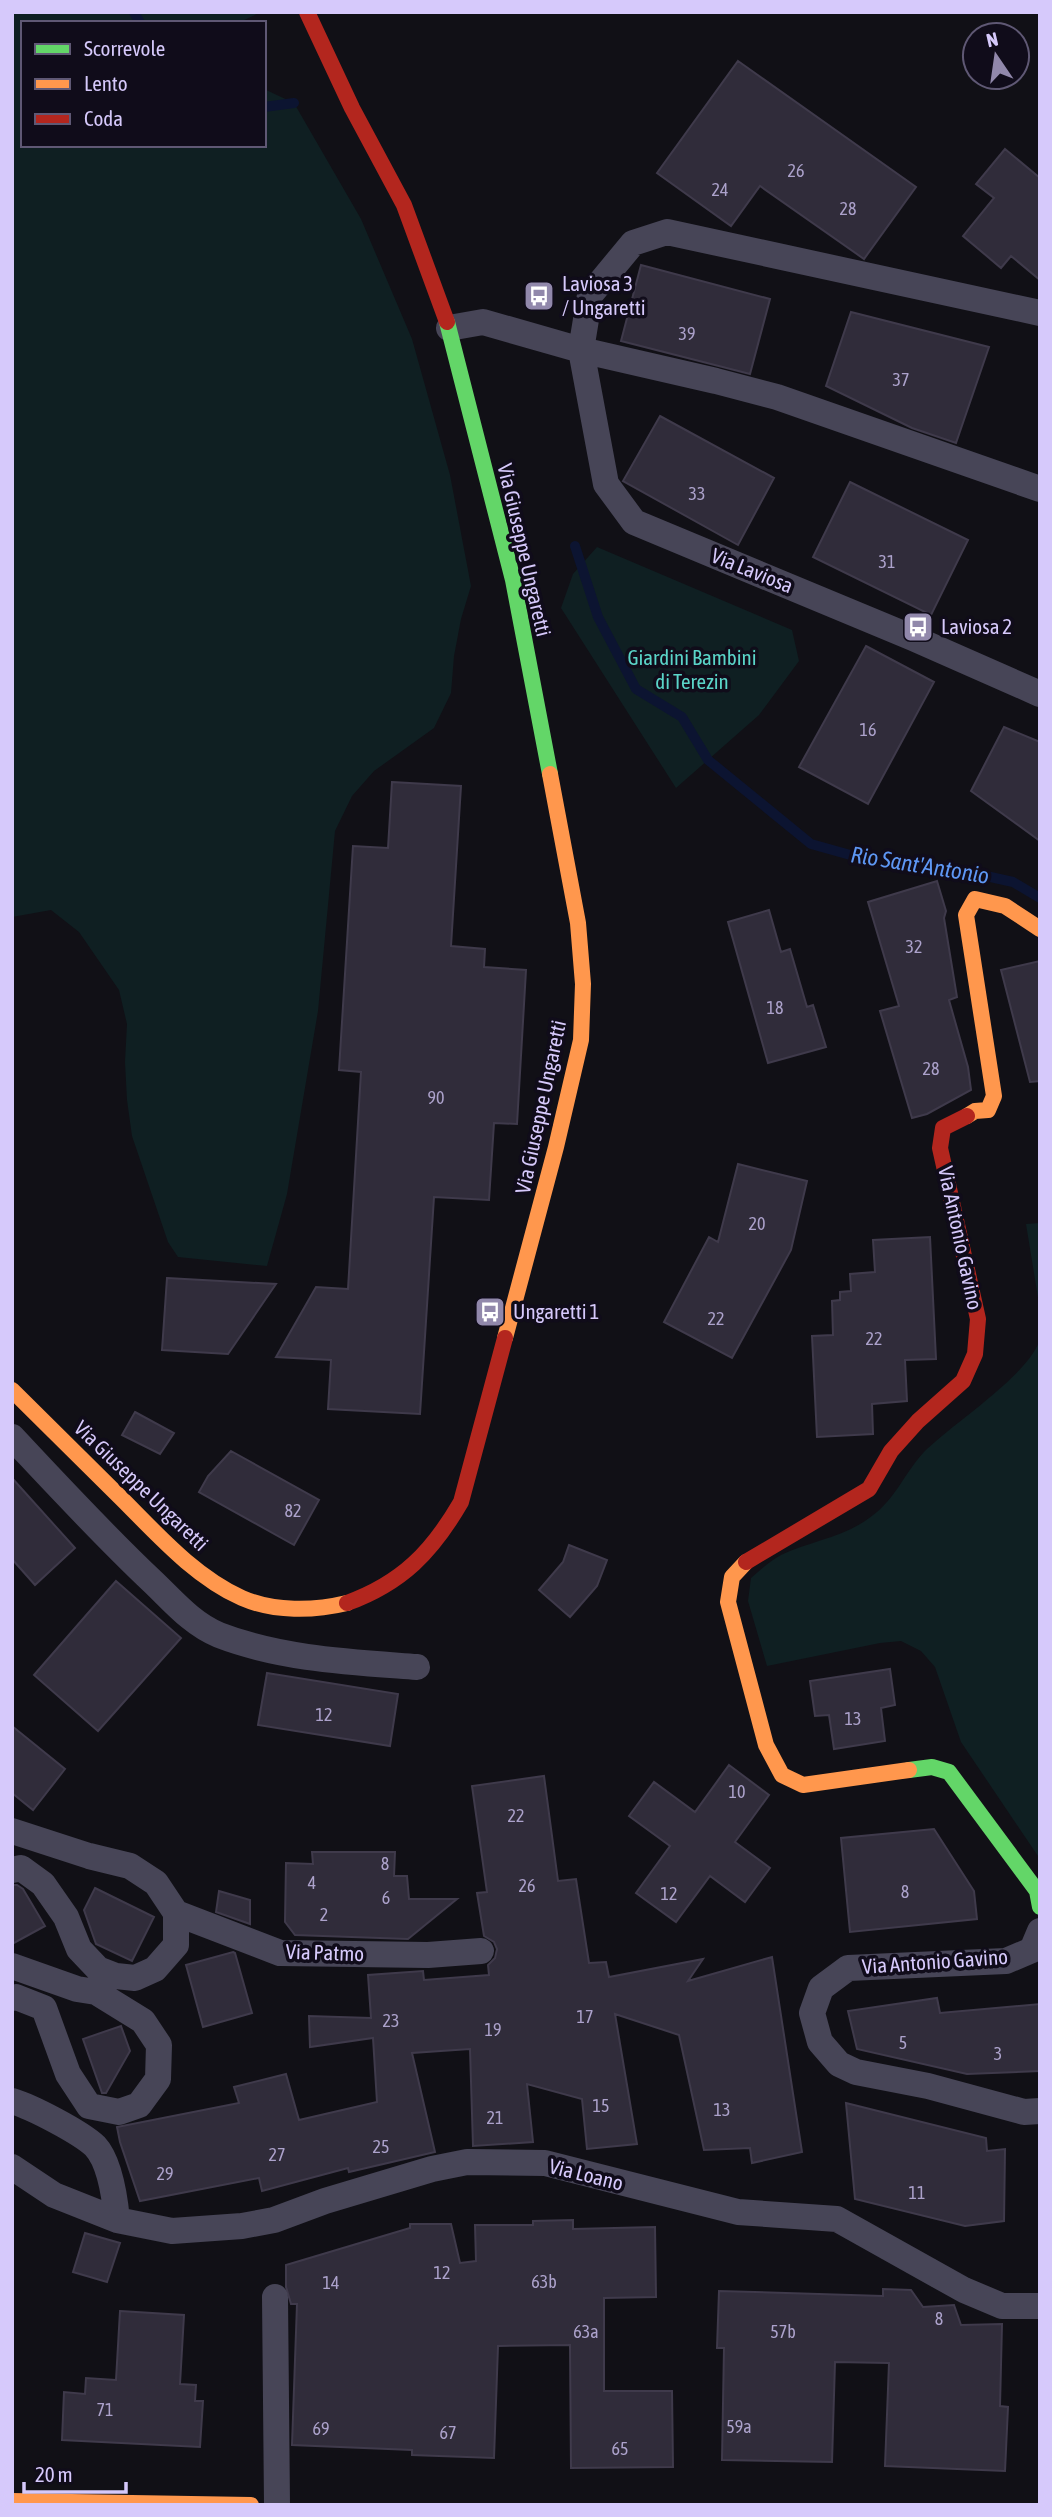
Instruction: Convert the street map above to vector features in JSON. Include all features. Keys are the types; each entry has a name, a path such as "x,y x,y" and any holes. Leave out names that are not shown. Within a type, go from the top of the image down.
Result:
{"street":[{"name":"Via Giuseppe Ungaretti","path":"12,1390 186,1561 241,1597 273,1606 300,1609 357,1602 381,1590 409,1571 432,1547 449,1525 461,1502 556,1147 581,1040 583,984 578,923 513,580 449,328 404,205 352,108 307,12"},
{"name":"Via Laviosa","path":"1040,313 667,232 633,243 590,295 581,350 606,484 634,522 1040,694"},
{"path":"449,328 483,322 581,350 777,397 1040,489"},
{"name":"Via Antonio Gavino","path":"1040,929 1005,906 975,899 967,915 983,1008 994,1096 988,1110 975,1111 943,1128 940,1147 978,1319 975,1354 963,1381 918,1421 891,1451 869,1489 747,1560 732,1577 728,1602 766,1745 782,1774 803,1786 932,1768 949,1772 1037,1891 1040,1907"},
{"path":"12,1437 116,1547 195,1623 218,1634 276,1651 417,1667"},
{"path":"12,1831 130,1866 156,1883 176,1913 177,1945 156,1969 135,1978 116,1976 98,1969 79,1949 66,1917 43,1884 21,1868 12,1870"},
{"name":"Via Patmo","path":"176,1913 280,1953 428,1955 481,1951"},
{"name":"Via Antonio Gavino","path":"1040,1931 1032,1950 1006,1961 848,1968 821,1988 812,2013 820,2042 839,2064 856,2072 928,2086 1024,2112 1040,2111"},
{"path":"12,1966 77,1989 96,1992 143,2021 159,2045 158,2079 139,2105 119,2112 89,2106 68,2074 44,2008 16,1997 12,1998"},
{"path":"12,2101 35,2111 96,2147 114,2187 117,2220"},
{"name":"Via Loano","path":"12,2167 54,2195 117,2220 172,2231 242,2226 274,2220 325,2201 432,2169 467,2162 545,2163 738,2213 836,2219 964,2290 1002,2306 1040,2306"},
{"path":"275,2297 277,2505"},
{"path":"12,2501 251,2505"}],"green space":[{"path":"12,12 261,12 242,21 21,21 21,147 266,147 266,90 294,103 361,219 412,339 450,475 471,586 454,656 451,693 434,728 374,771 352,796 335,831 318,1011 287,1194 267,1266 178,1257 168,1242 132,1136 125,1062 127,1024 119,990 79,932 51,910 12,917"},
{"name":"Giardini Bambini di Terezin","path":"597,547 792,630 799,661 759,715 676,788 561,608 573,574"},
{"path":"1040,1223 1040,1310 1026,1224"},
{"path":"1040,1337 1040,1859 961,1742 935,1667 921,1651 901,1641 880,1643 767,1666 748,1601 751,1578 773,1560 845,1532 884,1506 924,1452 1024,1365 1035,1350"}],"building":[{"path":"738,61 916,187 864,259 760,186 731,226 657,173"},
{"path":"1005,149 1040,178 1040,280 1011,256 1001,268 963,236 994,198 976,184"},
{"path":"641,265 770,299 750,374 621,341"},
{"path":"851,312 989,347 956,443 912,428 826,386"},
{"path":"660,416 774,478 738,545 623,481"},
{"path":"850,482 968,540 931,615 813,557"},
{"path":"866,646 934,682 868,804 799,767"},
{"path":"1004,727 1040,742 1040,841 971,791"},
{"path":"392,782 461,786 451,946 485,949 484,967 526,970 517,1124 494,1123 489,1200 434,1197 420,1414 328,1409 331,1360 276,1357 316,1287 348,1289 361,1072 339,1070 353,846 388,848"},
{"path":"937,881 946,911 944,918 957,997 949,1000 968,1067 971,1090 927,1114 912,1118 880,1011 899,1006 868,902"},
{"path":"769,910 781,952 790,949 807,1007 813,1005 826,1047 768,1063 728,922"},
{"path":"1040,961 1040,1081 1030,1082 1001,970"},
{"path":"738,1164 807,1181 791,1250 732,1358 664,1322 709,1237 718,1242"},
{"path":"930,1237 936,1359 905,1360 907,1401 872,1404 873,1434 817,1437 812,1336 833,1335 832,1301 840,1300 840,1292 851,1291 850,1274 875,1272 873,1240"},
{"path":"167,1278 276,1284 228,1354 162,1350"},
{"path":"135,1412 174,1433 160,1454 122,1435"},
{"path":"231,1451 319,1500 294,1545 199,1492 208,1476"},
{"path":"12,1478 75,1548 35,1585 12,1559"},
{"path":"569,1545 607,1560 597,1586 570,1617 539,1590 563,1562"},
{"path":"116,1581 181,1638 98,1731 34,1675"},
{"path":"890,1669 895,1705 881,1708 885,1741 834,1749 829,1715 815,1716 810,1681"},
{"path":"267,1673 398,1694 390,1746 258,1725"},
{"path":"12,1726 65,1769 33,1810 12,1793"},
{"path":"729,1765 769,1795 735,1842 770,1868 745,1902 710,1876 676,1922 636,1893 670,1846 629,1816 654,1782 695,1812"},
{"path":"544,1776 558,1881 576,1879 589,1963 606,1962 609,1977 703,1959 688,1981 772,1957 802,2152 752,2163 750,2148 704,2150 679,2035 615,2014 637,2144 587,2149 582,2099 527,2084 533,2142 473,2146 470,2049 412,2053 435,2152 349,2172 348,2168 262,2191 259,2178 140,2201 117,2127 239,2103 234,2087 286,2074 299,2120 377,2102 373,2038 310,2047 309,2016 371,2018 368,1975 423,1971 424,1980 489,1975 488,1965 495,1958 497,1949 494,1942 484,1936 477,1893 487,1892 472,1786"},
{"path":"934,1829 974,1891 977,1919 850,1932 841,1838"},
{"path":"312,1852 395,1852 394,1876 407,1876 409,1899 457,1899 408,1939 295,1935 285,1922 286,1863 313,1864"},
{"path":"12,1885 23,1889 45,1926 12,1944"},
{"path":"95,1888 154,1917 132,1961 96,1944 84,1910"},
{"path":"219,1891 250,1900 250,1924 216,1912"},
{"path":"233,1952 252,2013 203,2027 186,1965"},
{"path":"937,1998 940,2013 1040,2004 1040,2071 967,2074 857,2049 848,2011"},
{"path":"121,2026 130,2051 106,2093 102,2093 83,2039"},
{"path":"846,2103 986,2138 987,2151 1005,2149 1004,2221 965,2226 855,2199"},
{"path":"573,2220 573,2229 655,2227 656,2297 604,2298 604,2391 672,2391 673,2467 571,2468 570,2345 498,2346 494,2458 412,2455 412,2450 292,2445 297,2304 291,2304 286,2287 286,2265 410,2228 410,2224 451,2224 460,2263 476,2261 475,2225 533,2225 533,2221"},
{"path":"85,2233 120,2243 107,2282 73,2272"},
{"path":"883,2289 911,2290 923,2307 954,2305 961,2325 1002,2324 1000,2406 1008,2407 1005,2471 885,2466 889,2363 835,2362 832,2462 722,2460 724,2348 717,2348 719,2291 883,2296"},
{"path":"120,2311 184,2315 180,2384 196,2385 195,2401 203,2401 200,2447 62,2440 64,2392 85,2394 86,2378 116,2380"}],"waterway":[{"name":"Rio Sant'Antonio","path":"134,12 139,21"},
{"name":"Rio Sant'Antonio","path":"266,107 294,103"},
{"name":"Rio Sant'Antonio","path":"575,546 598,617 636,689 682,717 708,760 811,844 879,863 959,870 1013,882 1040,898"}],"traffic: fast":[{"path":"447,322 513,580 550,774"},
{"path":"909,1770 932,1767 949,1772 1037,1891 1040,1907"}],"traffic: slow":[{"path":"505,1338 556,1147 581,1040 583,984 578,923 550,774"},
{"path":"967,1116 975,1111 988,1110 994,1096 966,915 975,899 1005,906 1040,929"},
{"path":"12,1390 163,1541 208,1579 242,1598 267,1606 308,1609 347,1603"},
{"path":"746,1562 732,1577 728,1602 766,1745 782,1775 803,1785 909,1770"},
{"path":"12,2501 251,2505"}],"traffic: jam":[{"path":"307,12 352,108 404,205 447,322"},
{"path":"746,1562 869,1489 891,1451 918,1421 963,1381 975,1354 978,1319 940,1148 943,1128 967,1116"},
{"path":"347,1603 384,1586 414,1564 439,1536 461,1502 505,1338"}],"place":[{"name":"Laviosa 3 / Ungaretti","path":"539,296"},
{"name":"Laviosa 2","path":"918,627"},
{"name":"Ungaretti 1","path":"490,1312"}]}
